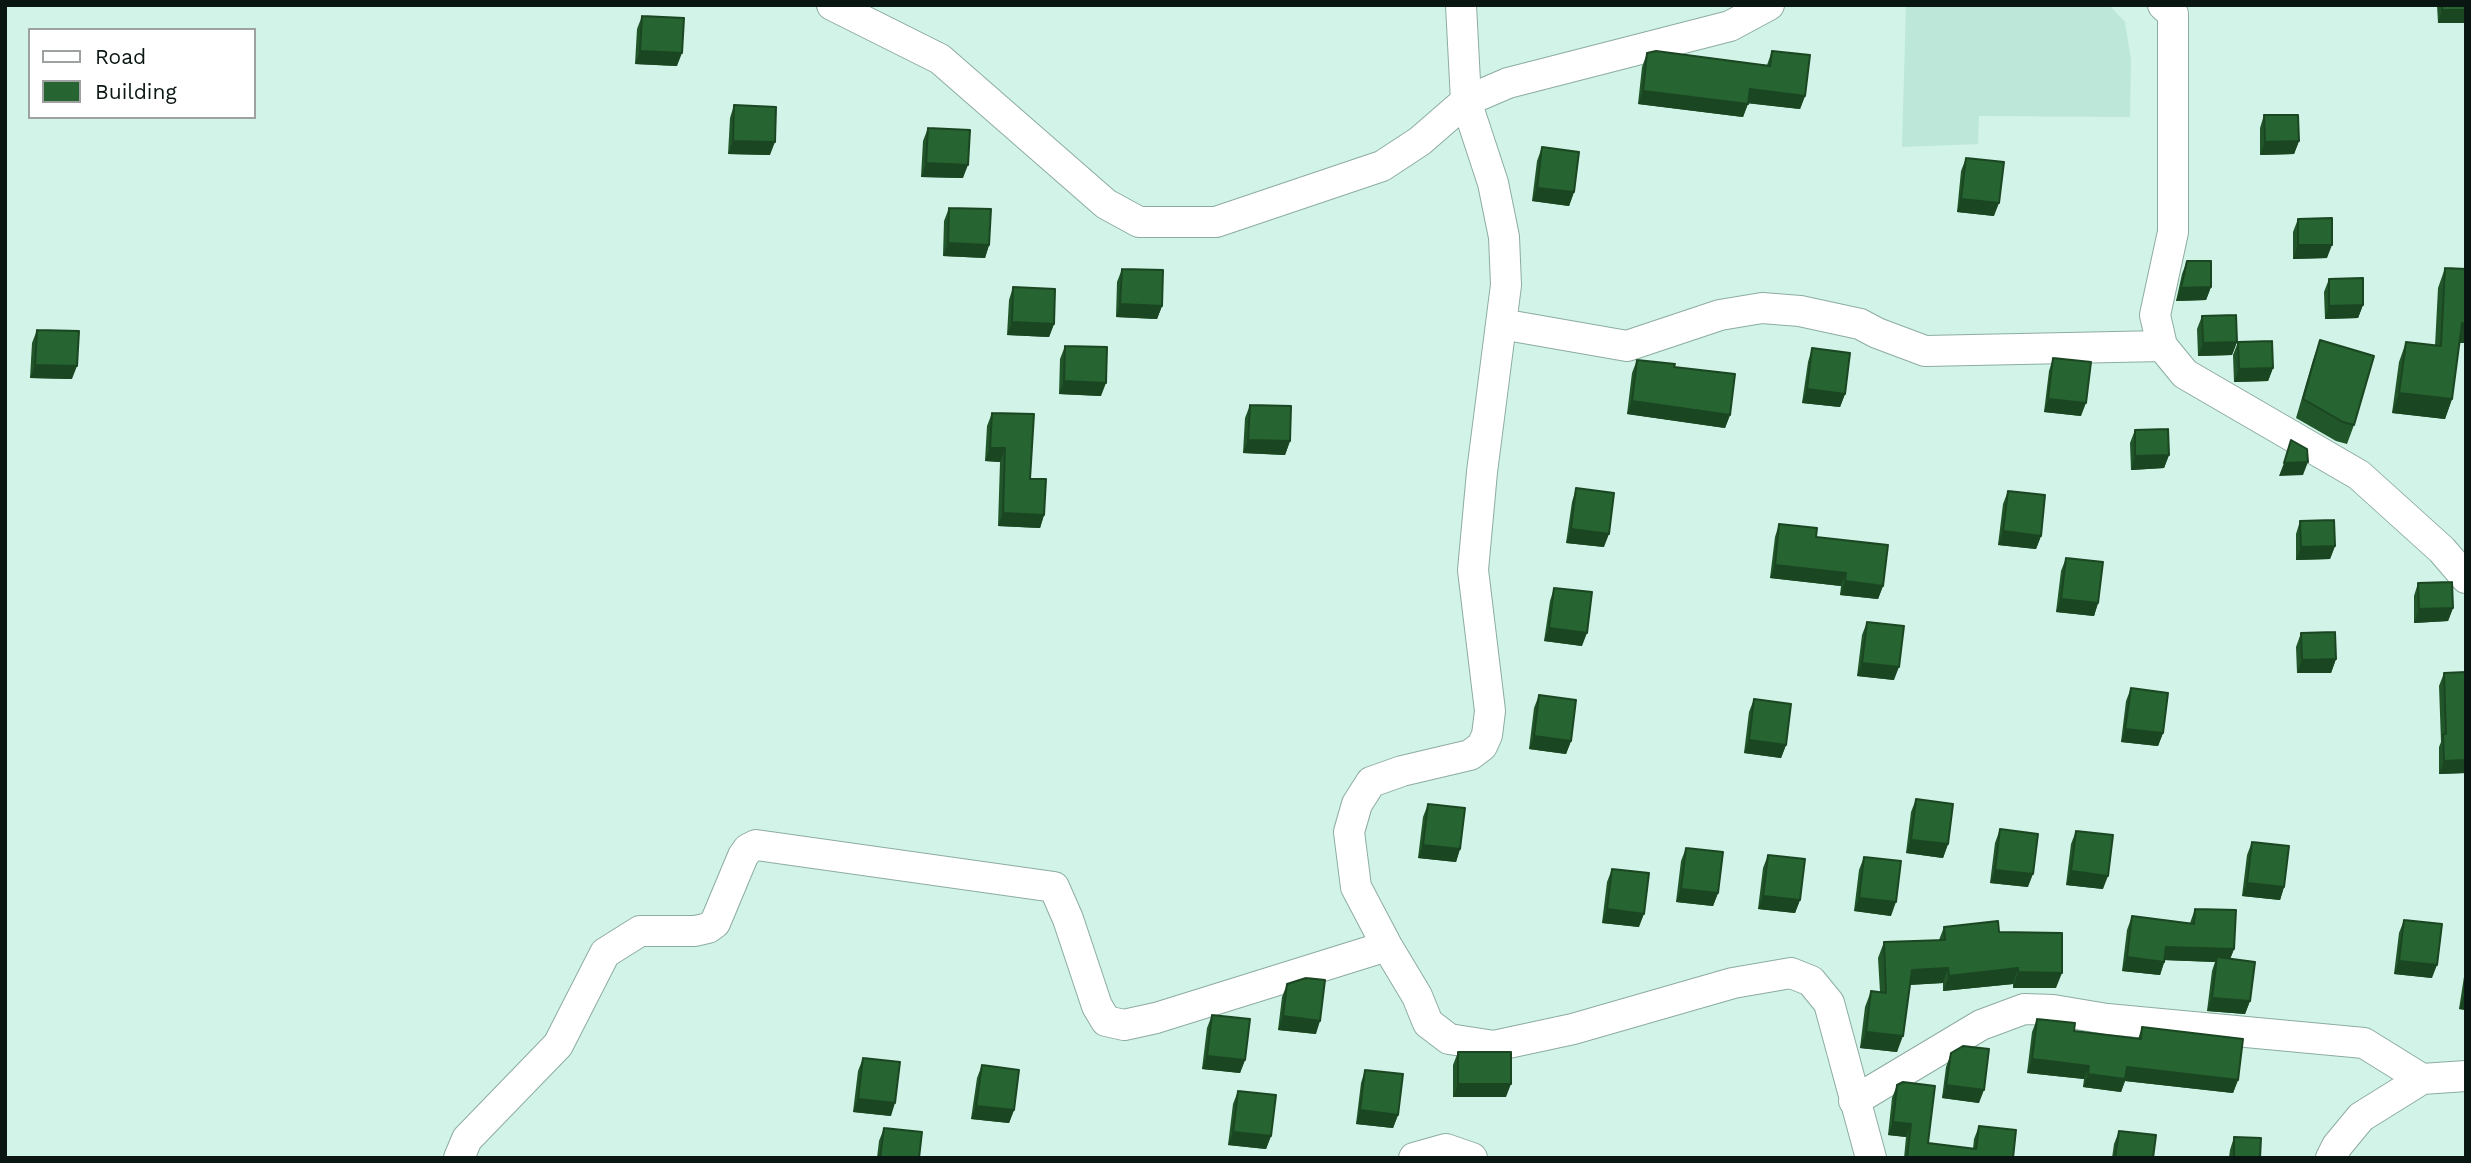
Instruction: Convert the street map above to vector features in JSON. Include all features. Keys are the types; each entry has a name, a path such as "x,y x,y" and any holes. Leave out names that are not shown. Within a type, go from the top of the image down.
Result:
{"street":[{"path":"832,5 940,60 1106,204 1139,222 1216,222 1382,166 1420,141 1466,101 1508,83 1730,26 1769,5"},
{"path":"1461,5 1466,101 1493,183 1504,237 1506,285 1482,472 1473,570 1490,711 1482,746 1470,755 1402,771 1371,782 1357,804 1349,832 1356,887 1417,996 1428,1023 1449,1039 1494,1046 1573,1029 1734,983 1791,972 1811,981 1829,1003 1871,1158"},
{"path":"2170,8 2173,232 2155,315 2162,346 2185,374 2359,475 2442,550 2465,577"},
{"path":"1501,324 1627,346 1720,315 1762,308 1800,311 1860,324 1925,351 2162,346"},
{"path":"459,1158 467,1139 558,1045 605,953 640,931 695,931 715,923 743,856 748,849 756,845 1054,887 1068,919 1097,1006 1105,1021 1124,1025 1168,1014 1387,946"},
{"path":"1854,1101 1981,1025 2024,1009 2364,1044 2422,1079"},
{"path":"2331,1158 2337,1146 2361,1117 2422,1079 2466,1076"},
{"path":"1414,1158 1446,1149 1472,1158"}],"shaded area":[{"path":"1906,5 2109,5 2125,22 2131,60 2130,117 1979,116 1978,144 1902,147"}],"building":[{"path":"2442,5 2466,5 2466,10 2442,10"},
{"path":"642,16 684,18 682,53 640,51"},
{"path":"1656,51 1770,66 1772,51 1810,55 1805,96 1750,89 1748,104 1643,91 1647,53"},
{"path":"734,105 776,107 775,142 733,141"},
{"path":"2264,115 2298,115 2299,141 2265,142"},
{"path":"928,128 970,130 968,165 926,163"},
{"path":"1542,147 1579,152 1574,192 1537,188"},
{"path":"1966,158 2004,162 1999,203 1961,199"},
{"path":"949,208 991,209 989,245 948,243"},
{"path":"2332,218 2332,245 2298,245 2298,219"},
{"path":"2187,261 2211,261 2211,287 2181,288"},
{"path":"2445,268 2466,269 2466,324 2462,323 2452,399 2399,393 2406,342 2441,346"},
{"path":"1122,269 1163,270 1162,306 1120,304"},
{"path":"2363,278 2363,305 2329,306 2329,279"},
{"path":"1013,287 1055,289 1054,324 1012,322"},
{"path":"2236,315 2237,342 2203,343 2202,316"},
{"path":"37,330 79,331 77,366 35,365"},
{"path":"2320,340 2374,356 2354,425 2343,422 2303,399"},
{"path":"2272,341 2273,368 2239,369 2238,342"},
{"path":"1065,346 1107,347 1106,383 1064,381"},
{"path":"1812,348 1850,353 1845,394 1807,389"},
{"path":"2053,358 2091,362 2086,403 2048,399"},
{"path":"1637,360 1735,374 1730,415 1632,401"},
{"path":"1250,405 1291,406 1290,441 1248,440"},
{"path":"992,413 1034,414 1030,479 1046,479 1044,515 1003,513 1005,448 990,448"},
{"path":"2168,429 2169,455 2135,456 2135,430"},
{"path":"2291,440 2307,449 2308,462 2284,463"},
{"path":"1576,488 1614,493 1609,534 1571,529"},
{"path":"2008,491 2045,495 2041,536 2003,531"},
{"path":"2334,520 2335,546 2301,547 2300,521"},
{"path":"1779,524 1817,528 1816,537 1888,545 1883,586 1845,581 1846,573 1775,565"},
{"path":"2066,558 2103,562 2098,603 2061,599"},
{"path":"2452,582 2453,608 2419,609 2418,583"},
{"path":"1554,588 1592,592 1587,633 1549,628"},
{"path":"1867,622 1904,626 1899,667 1862,663"},
{"path":"2335,632 2336,659 2302,660 2301,633"},
{"path":"2466,672 2466,760 2444,761 2444,673"},
{"path":"2131,688 2168,693 2163,733 2125,729"},
{"path":"1539,695 1576,700 1571,741 1534,736"},
{"path":"1754,699 1791,704 1786,745 1749,740"},
{"path":"1916,799 1953,804 1948,844 1911,840"},
{"path":"1428,804 1465,808 1460,849 1423,845"},
{"path":"2000,829 2038,834 2033,874 1995,870"},
{"path":"2076,831 2113,835 2108,876 2071,871"},
{"path":"2252,842 2289,846 2284,887 2247,883"},
{"path":"1686,848 1723,852 1718,893 1681,889"},
{"path":"1768,855 1805,859 1800,900 1763,896"},
{"path":"1864,857 1901,861 1896,902 1859,898"},
{"path":"1612,869 1649,873 1644,914 1607,909"},
{"path":"2195,909 2236,910 2234,949 2166,947 2164,962 2127,957 2132,916 2194,924"},
{"path":"2404,920 2442,924 2437,965 2399,961"},
{"path":"1998,921 1999,932 2062,933 2062,973 2018,972 2018,968 1949,976 1948,968 1912,970 1903,1036 1866,1032 1871,991 1886,993 1884,942 1945,940 1944,927"},
{"path":"2217,957 2255,962 2250,1001 2212,998"},
{"path":"1306,978 1325,980 1320,1021 1283,1016 1287,984"},
{"path":"1212,1015 1250,1019 1245,1060 1207,1056"},
{"path":"2037,1019 2075,1023 2074,1031 2141,1039 2142,1027 2243,1039 2238,1080 2127,1067 2125,1079 2088,1074 2089,1066 2032,1059"},
{"path":"1963,1046 1989,1049 1984,1090 1946,1085 1951,1053"},
{"path":"1458,1052 1511,1052 1511,1084 1458,1084"},
{"path":"863,1058 900,1062 895,1103 858,1099"},
{"path":"982,1065 1019,1070 1014,1110 976,1106"},
{"path":"1365,1070 1403,1074 1398,1115 1360,1110"},
{"path":"1903,1082 1935,1086 1928,1143 1976,1149 1979,1126 2016,1130 2013,1158 1907,1158 1911,1124 1893,1122 1897,1085"},
{"path":"1238,1091 1276,1095 1271,1136 1233,1132"},
{"path":"884,1128 922,1132 919,1158 880,1158"},
{"path":"2119,1131 2156,1135 2153,1158 2115,1158"},
{"path":"2234,1137 2261,1138 2260,1158 2234,1158"}]}
